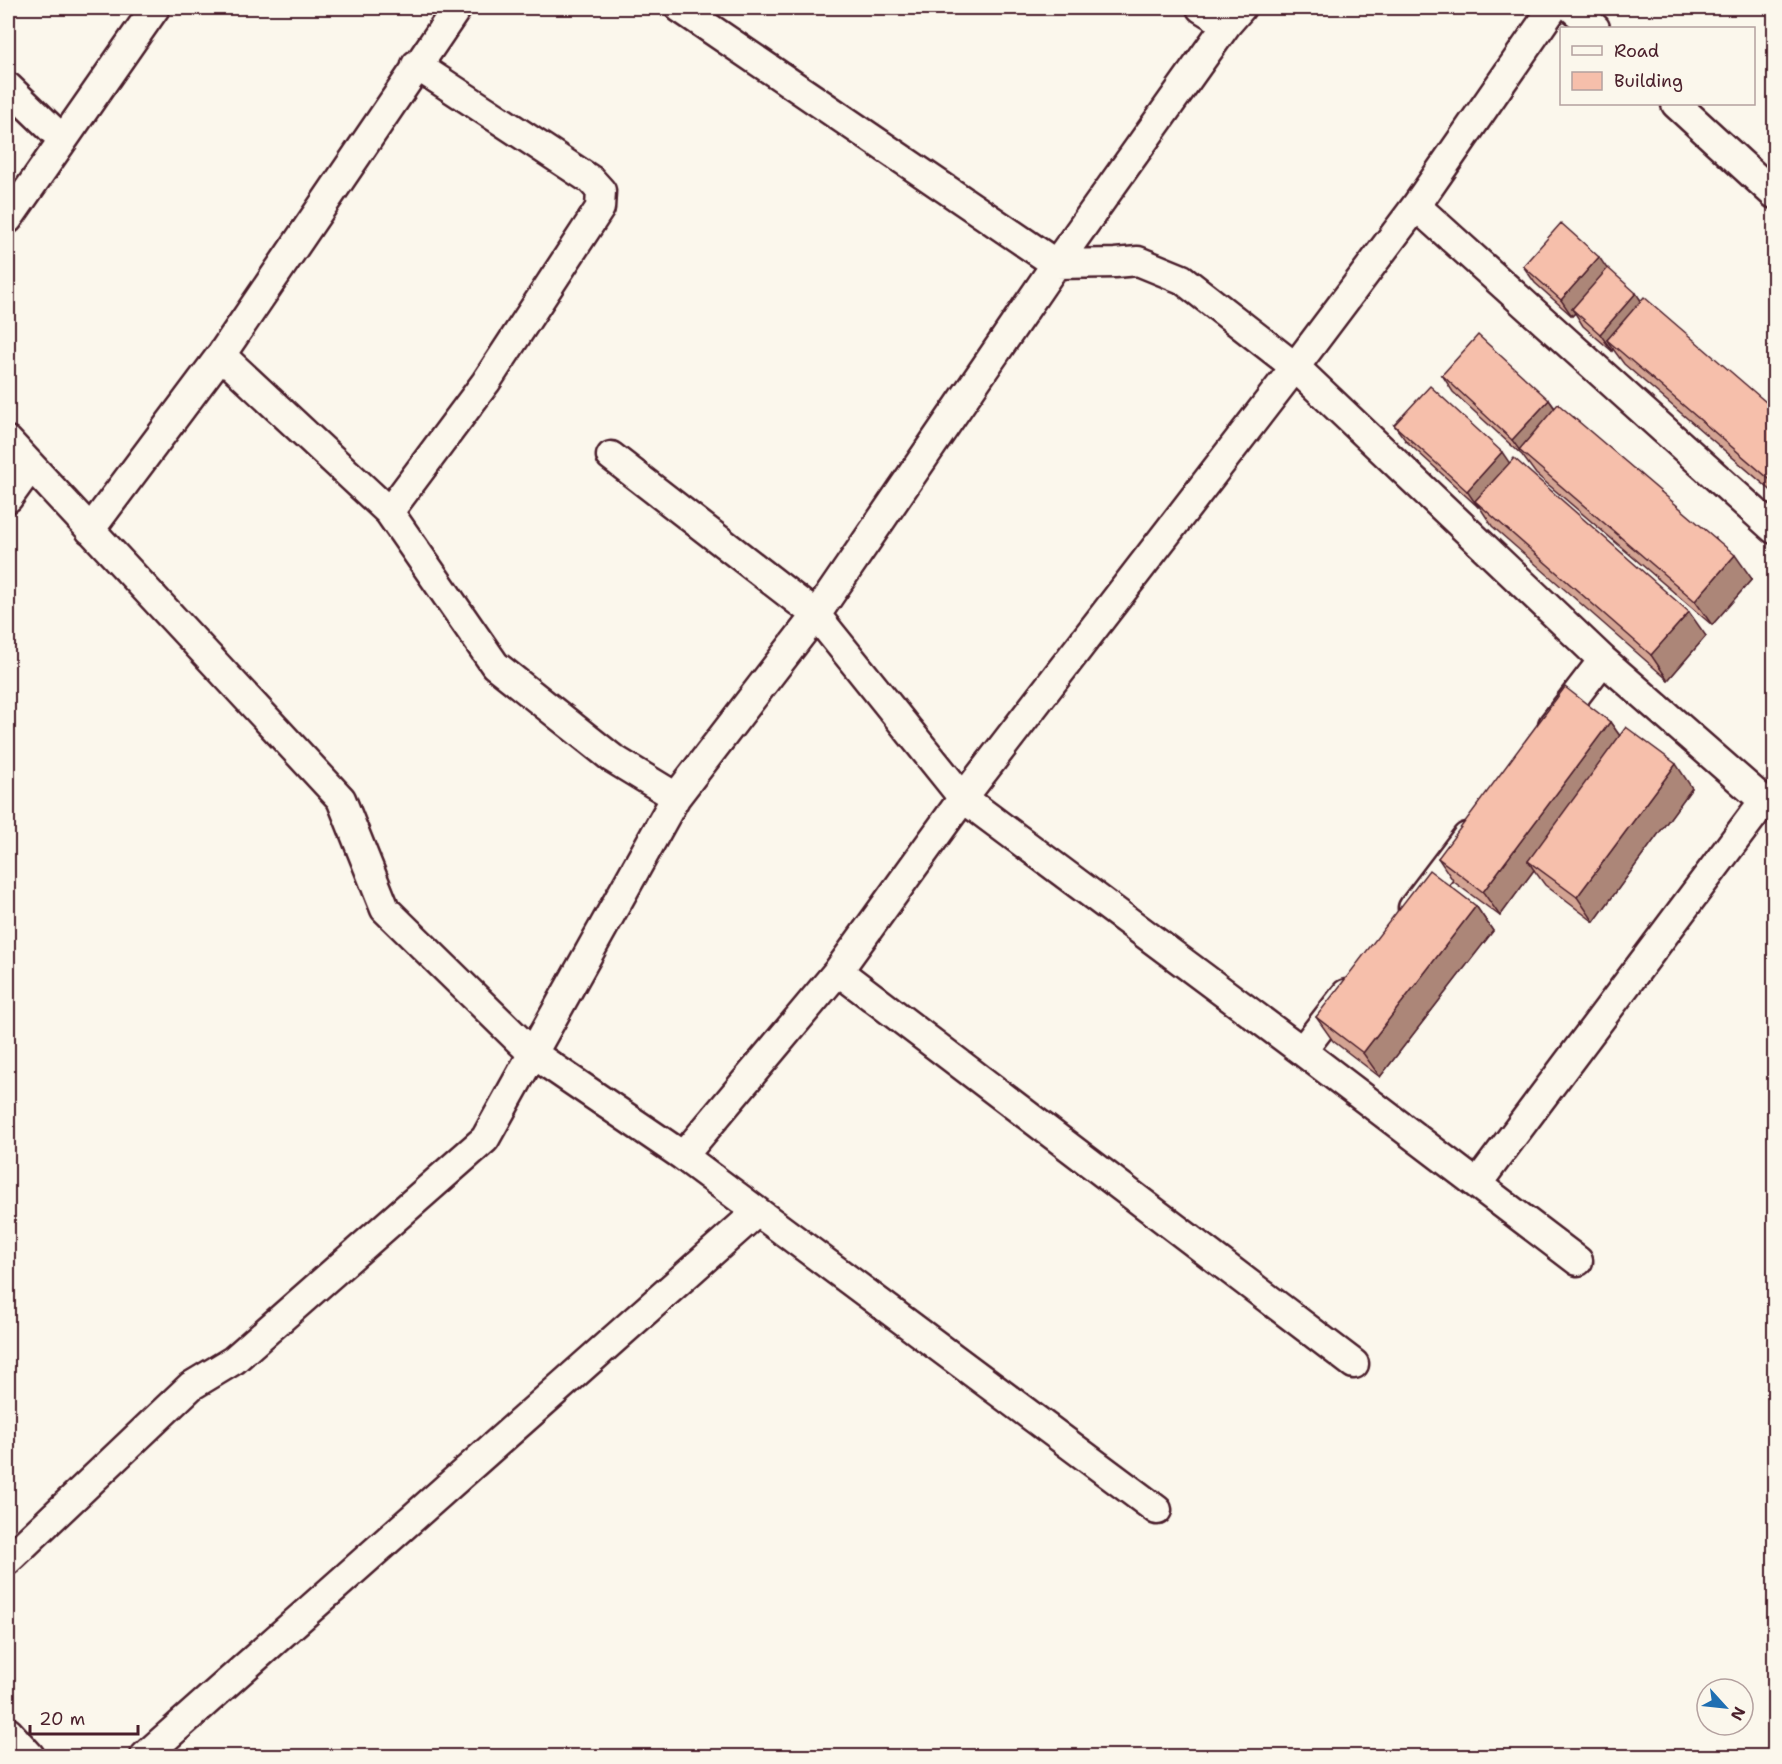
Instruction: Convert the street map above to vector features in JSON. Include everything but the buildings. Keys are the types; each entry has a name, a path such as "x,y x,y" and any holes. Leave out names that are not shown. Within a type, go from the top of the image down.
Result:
{"street":[{"path":"8,219 155,8"},
{"path":"90,530 221,355 416,65 457,8"},
{"path":"680,8 1056,264 1138,261 1182,279 1295,367 1603,660 1764,801 1477,1184"},
{"path":"8,1560 191,1386 234,1360 485,1139 676,797 816,615 1056,264 1234,16 1201,8"},
{"path":"683,1156 838,971 963,798 1416,206 1553,8"},
{"path":"1572,8 1594,27"},
{"path":"389,512 486,382 600,208 601,191 591,180 416,65"},
{"path":"8,87 63,140"},
{"path":"1677,105 1774,194"},
{"path":"1416,206 1774,529"},
{"path":"221,355 389,512 495,665 612,758 676,797"},
{"path":"8,441 341,799 385,909 532,1053 683,1156 1156,1510"},
{"path":"611,456 816,615 963,798 1578,1261"},
{"path":"8,498 31,466"},
{"path":"1539,744 1603,660"},
{"path":"1396,930 1482,818"},
{"path":"838,971 1354,1364"},
{"path":"1302,1051 1360,976"},
{"path":"145,1756 757,1212"},
{"path":"8,1732 30,1756"}]}
